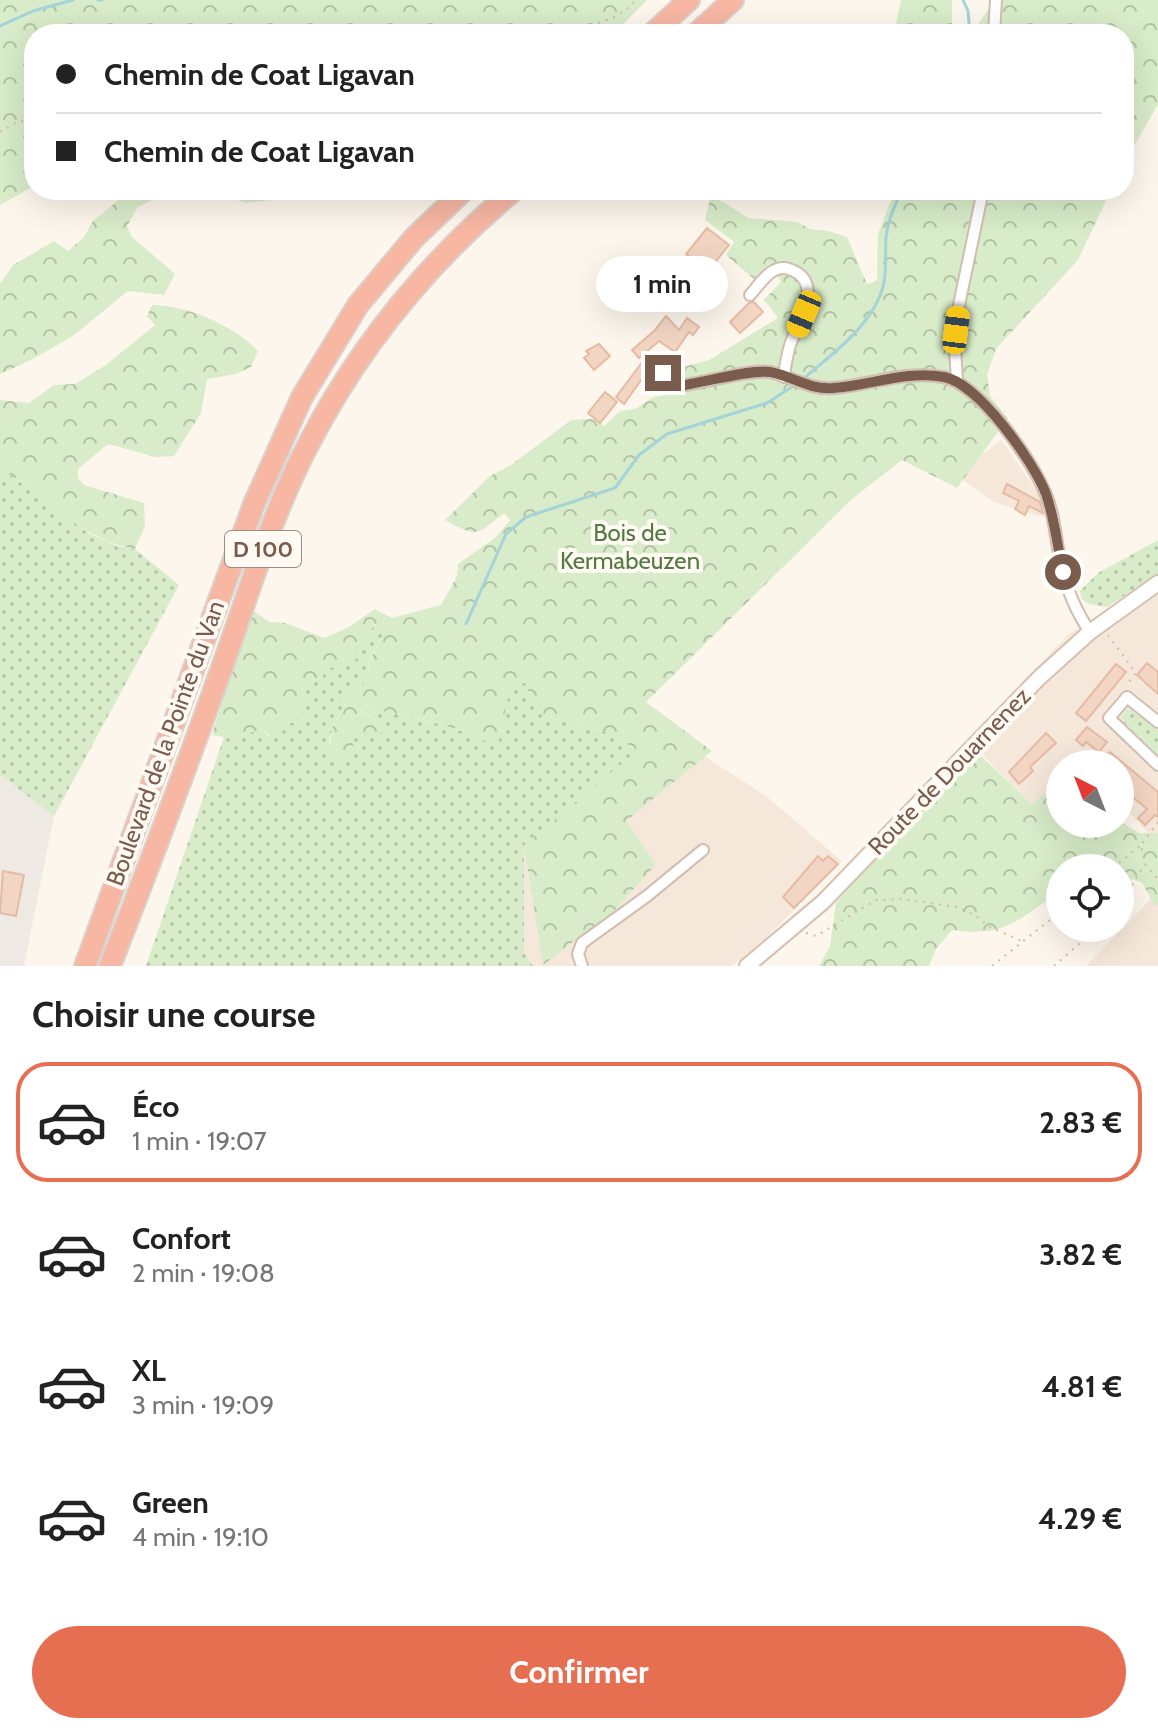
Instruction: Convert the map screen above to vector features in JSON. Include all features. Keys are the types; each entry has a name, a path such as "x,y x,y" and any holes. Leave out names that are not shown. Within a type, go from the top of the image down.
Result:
{"highway":[{"path":"663,24 689,0"},
{"path":"707,24 733,0"},
{"name":"Boulevard de la Pointe du Van","path":"85,966 254,504 302,397 358,305 414,238 454,200"},
{"name":"Boulevard de la Pointe du Van","path":"110,966 183,777 255,570 305,450 357,361 395,309 438,262 503,200"}],"main road":[{"name":"Route de Douarnenez","path":"747,966 850,875 1039,678 1095,628 1158,583"}],"street":[{"path":"995,24 996,0"},
{"path":"957,380 955,349 958,310 981,200"},
{"path":"750,295 770,272 779,268 799,274 806,283 809,295 791,344 793,381"},
{"path":"663,364 666,380 672,385 709,382 758,372 772,372 793,381 834,388 912,376 957,380 997,420 1038,478 1049,502 1059,558 1071,598 1095,628"},
{"path":"1158,722 1127,697 1109,718 1158,765"},
{"path":"582,966 578,954 582,943 703,850"}],"path":[{"path":"594,24 612,19 636,0"},
{"path":"0,132 24,121"},
{"path":"1095,628 1136,673 1127,684 1127,697"},
{"path":"1130,854 1158,822"},
{"path":"1141,845 1145,864 1158,879"},
{"path":"1134,882 1145,864"},
{"path":"798,924 807,934 816,936 876,900 905,899 956,907 1024,942"},
{"path":"992,966 1046,924"},
{"path":"1054,966 1081,942"}],"shaded area":[{"path":"1001,440 1041,497 1045,518 993,502 956,475"},
{"path":"1158,574 1158,844 1134,817 1134,750 1046,750 1046,816 1043,819 968,739 1067,636"},
{"path":"695,750 766,796 842,861 762,942 732,966 533,966 524,953 524,845"},
{"path":"0,775 54,816 24,966 0,966"},
{"path":"1158,892 1158,966 1086,966 1109,942 1134,942 1134,917"}],"green space":[{"path":"0,0 647,0 623,24 24,24 24,192 0,205"},
{"path":"901,0 952,0 952,24 896,24"},
{"path":"1003,0 1158,0 1158,104 1134,146 1134,24 979,24 987,11 1001,8"},
{"path":"119,200 152,200 138,207 127,226 131,236 175,274 164,295 128,291 73,336 0,374 0,284 13,265 54,241 68,251 84,237 93,221"},
{"path":"237,200 271,200 245,203"},
{"name":"Bois de Kermabeuzen","path":"710,200 719,200 749,218 797,222 810,229 847,237 867,284 877,281 878,234 891,200 1106,200 1078,260 996,349 987,374 990,396 1008,418 957,488 902,460 852,499 646,702 712,751 626,821 656,864 614,911 543,965 524,845 638,750 606,732 547,717 532,702 526,684 513,676 497,747 449,727 364,708 361,711 377,721 382,732 379,736 371,737 365,733 353,739 354,756 340,766 328,758 333,726 347,702 343,694 347,690 359,691 368,676 369,663 388,624 380,621 373,626 354,663 329,668 321,678 302,684 304,719 284,725 282,734 274,739 263,730 224,737 212,735 250,609 270,622 285,623 325,638 349,627 375,609 392,618 441,605 457,576 458,564 496,537 510,520 504,513 481,530 471,532 445,520 490,476 511,465 571,420 592,419 604,426 620,411 635,409 654,397 676,393 676,369 709,360 778,318 764,300 781,282 774,268 754,279 726,255 734,242 705,220"},
{"path":"152,305 195,313 224,325 258,351 251,367 236,374 207,379 201,413 174,456 156,457 108,444 78,469 78,478 84,485 144,503 145,526 135,549 116,544 83,528 8,473 0,479 0,400 29,403 54,385 75,384 106,365 155,325 147,316"},
{"path":"8,473 90,534 117,546 135,549 179,585 54,816 0,775 0,479"},
{"path":"1158,540 1158,574 1107,607 1089,604 1081,598 1080,591 1098,573"},
{"path":"380,621 388,624 369,662 368,676 359,691 347,690 343,699 347,701 333,726 329,744 353,739 377,721 361,710 364,708 449,727 497,746 512,676 526,684 532,702 547,717 606,732 639,751 524,845 524,953 533,966 146,966 224,737 263,730 268,736 284,725 304,719 302,684 321,678 329,668 352,661 372,628"},
{"path":"1127,709 1158,730 1158,755 1123,722 1122,716"},
{"path":"979,754 1032,805 1046,792 1046,838 1134,838 1134,830 1139,833 1158,833 1158,903 1155,906 1142,883 1134,879 1134,854 1046,854 1046,901 999,929 971,932 952,930 936,949 929,966 819,966 830,946 836,903 864,869"}],"building":[{"path":"707,228 729,245 709,270 720,280 714,287 703,278 690,294 681,287 699,265 686,254"},
{"path":"754,302 763,312 740,333 730,322 749,303"},
{"path":"666,316 679,330 687,318 699,327 693,335 689,332 675,352 659,341 639,358 632,350"},
{"path":"599,344 610,356 594,370 584,358 589,354 586,351"},
{"path":"643,361 651,366 624,404 616,397"},
{"path":"605,392 617,402 600,423 588,413"},
{"path":"1007,484 1040,502 1043,513 1029,506 1025,515 1015,509 1019,501 1003,493"},
{"path":"1147,663 1158,672 1158,694 1137,675"},
{"path":"1116,664 1126,672 1086,721 1076,713"},
{"path":"1087,727 1107,742 1101,750 1096,750 1086,742 1083,746 1076,740"},
{"path":"1046,733 1056,743 1030,767 1033,771 1019,784 1009,772"},
{"path":"1134,772 1158,792 1158,817 1155,815 1145,825 1138,818 1147,809 1134,798"},
{"path":"818,856 823,861 828,856 838,864 794,908 783,897"},
{"path":"3,871 24,875 16,916 0,913"}],"waterway":[{"path":"0,26 33,11 73,0"},
{"path":"963,0 969,24"},
{"path":"801,381 849,339 878,301 884,281 888,225 898,200"},
{"path":"466,624 506,534 526,517 615,488 639,455 667,434 767,403 795,385"}],"route":[{"path":"663,373 672,385 765,371 813,387 834,388 912,376 957,380 997,420 1038,478 1051,511 1063,572"}]}
